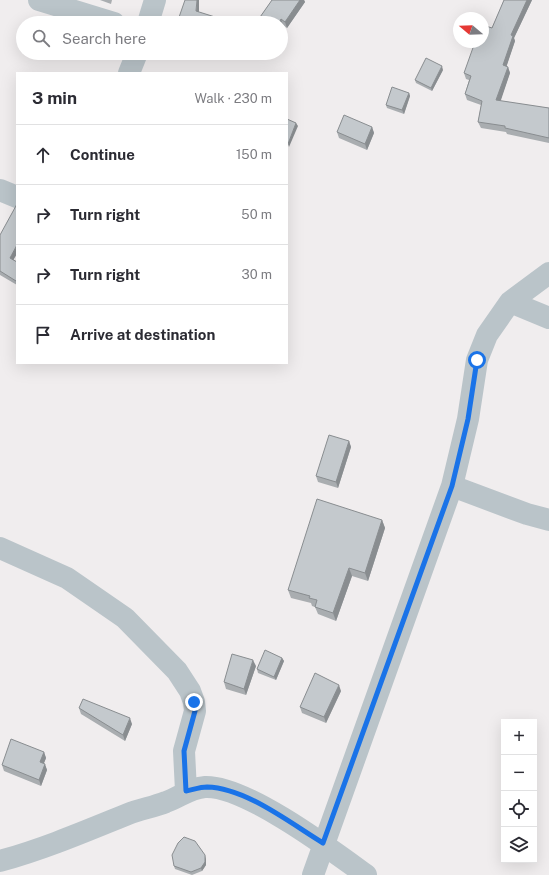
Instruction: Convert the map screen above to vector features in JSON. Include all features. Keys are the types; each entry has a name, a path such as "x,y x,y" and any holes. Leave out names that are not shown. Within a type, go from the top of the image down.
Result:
{"street":[{"path":"39,0 91,16"},
{"path":"150,16 155,0"},
{"path":"129,72 134,60"},
{"path":"0,190 16,197"},
{"path":"313,875 323,843 452,486 468,419 477,360 487,335 510,302 549,273"},
{"path":"510,302 549,318"},
{"path":"452,486 527,514 549,520"},
{"path":"527,514 549,536"},
{"path":"0,548 66,578 118,613 177,671 190,691 194,702 195,711 184,751 186,791"},
{"path":"0,861 36,850 130,813 166,802 186,791 206,787 238,794 254,802 323,843 366,875"}],"building":[{"path":"185,0 197,0 196,11 212,16 179,16"},
{"path":"272,0 300,0 288,18 288,16 261,16"},
{"path":"504,0 527,0 511,35 513,36 503,65 508,67 496,100 549,108 549,138 505,128 505,126 478,122 482,101 465,94 471,76 464,73 473,48 489,48 489,27 492,28"},
{"path":"426,58 442,66 431,88 415,80"},
{"path":"392,87 409,93 402,110 386,105"},
{"path":"344,115 372,127 365,144 337,132"},
{"path":"288,119 296,123 288,144"},
{"path":"16,206 16,247 10,258 16,261 16,281 0,271 0,235"},
{"path":"329,435 349,441 336,482 316,476"},
{"path":"317,499 382,520 365,573 349,568 333,613 315,607 317,600 309,598 310,596 288,590"},
{"path":"265,650 282,658 274,677 257,669"},
{"path":"232,654 253,660 244,689 224,682"},
{"path":"315,673 339,685 324,717 300,707"},
{"path":"83,699 130,718 123,735 79,708"},
{"path":"11,739 44,752 40,762 45,764 39,780 2,765"},
{"path":"184,837 195,841 205,855 205,862 201,868 191,872 174,866 172,855 178,843"}],"route":[{"path":"194,702 195,711 184,751 186,791 206,787 221,789 238,794 323,843 452,486 468,419 477,360"}]}
